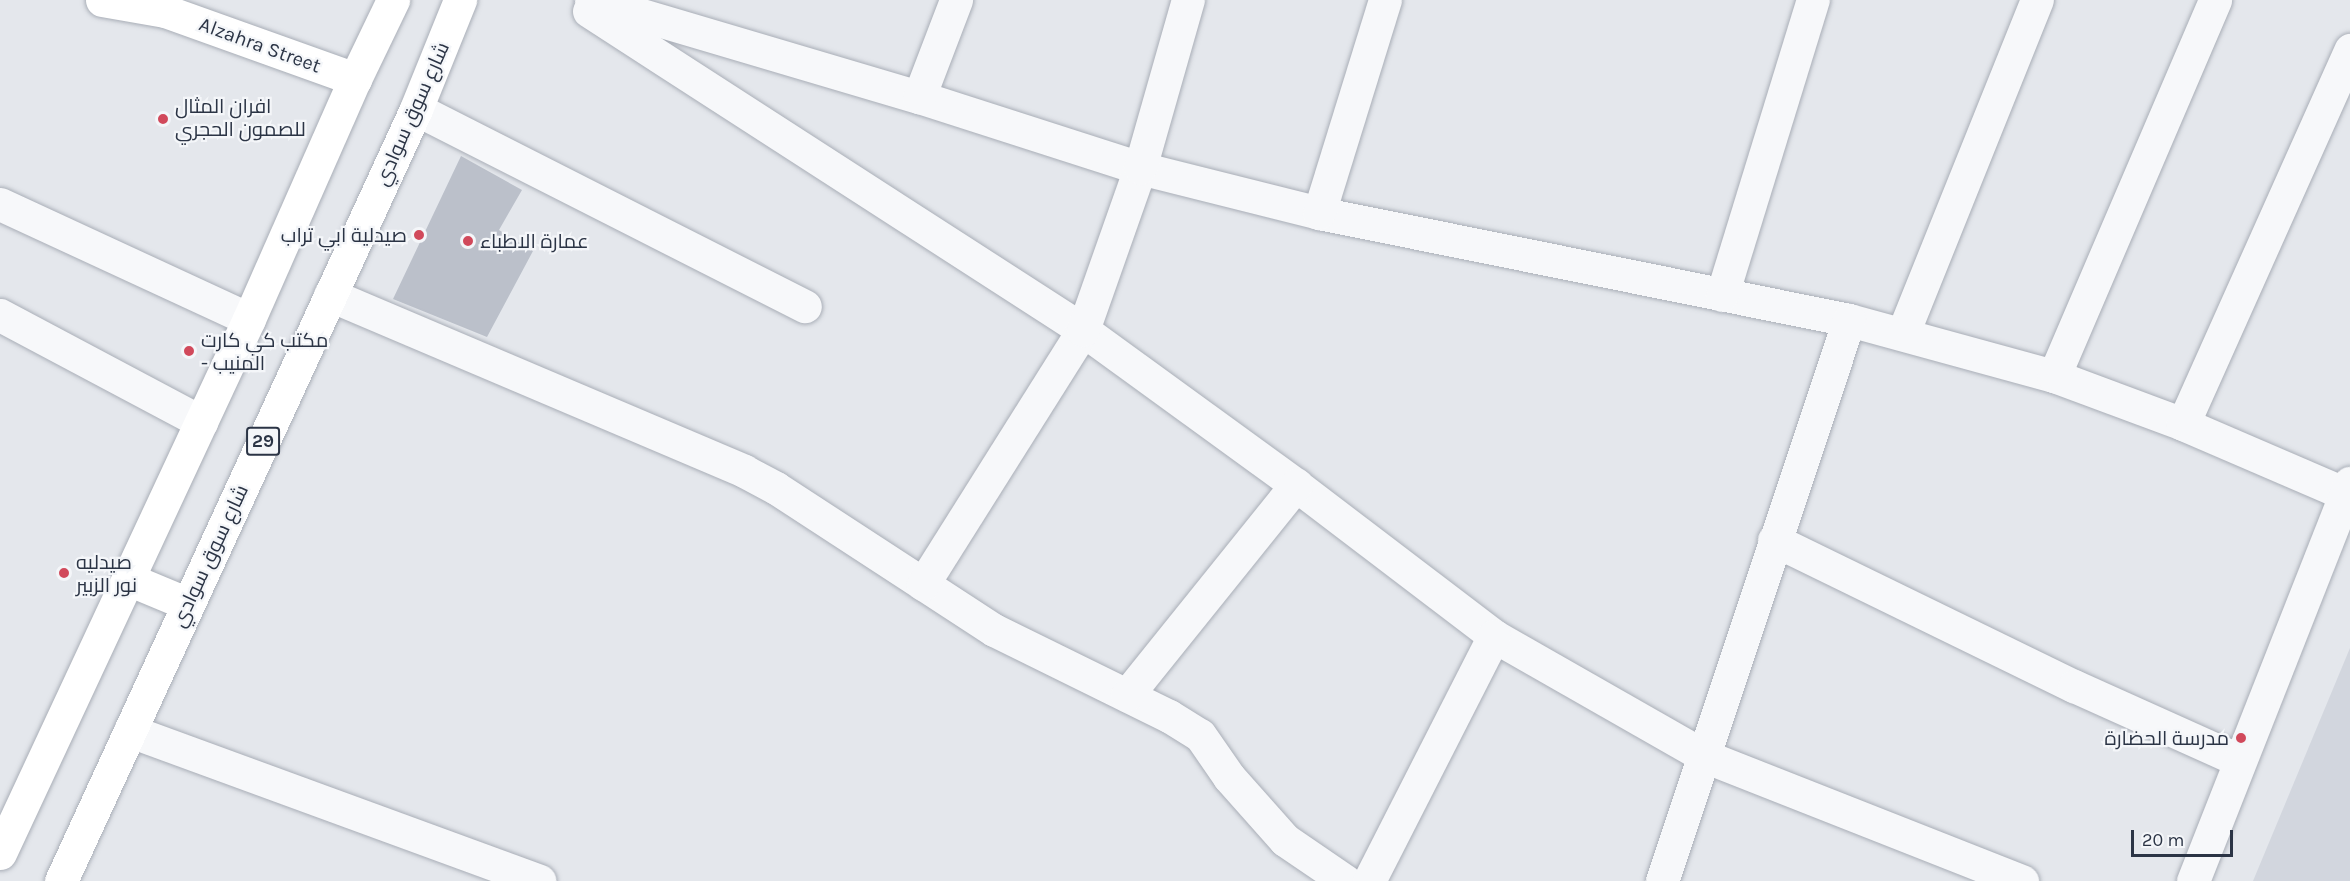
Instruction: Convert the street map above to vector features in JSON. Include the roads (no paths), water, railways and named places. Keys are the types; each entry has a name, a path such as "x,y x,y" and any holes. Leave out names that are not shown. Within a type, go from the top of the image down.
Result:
{"main road":[{"name":"Alzahra Street","path":"102,0 157,5 355,79"},
{"path":"4,835 128,579 249,319 355,79 393,0"},
{"name":"شارع سوق سوادي","path":"61,881 416,109 460,0"},
{"path":"128,579 188,604"}],"street":[{"path":"573,0 1083,330 1296,485 1494,636 1704,756 2022,881"},
{"path":"591,0 919,97 1140,168 1319,213 1904,333 2054,375 2348,491 2239,760 2193,881"},
{"path":"919,97 956,0"},
{"path":"923,584 1083,330 1140,168 1188,0"},
{"path":"1319,213 1385,0"},
{"path":"1722,295 1813,0"},
{"path":"1904,333 2037,0"},
{"path":"2054,375 2216,0"},
{"path":"2183,424 2350,50"},
{"path":"416,109 805,306"},
{"path":"0,204 249,319"},
{"path":"330,295 744,471 776,488 994,630 1169,716 1200,735 1229,777 1285,840 1345,881"},
{"path":"0,315 201,422"},
{"path":"1662,881 1849,320"},
{"path":"1127,695 1296,485"},
{"path":"1774,540 2074,687 2239,760"},
{"path":"1369,881 1494,636"},
{"path":"130,732 539,881"}],"place":[{"name":"افران المثال للصمون الحجري","path":"163,119"},
{"name":"صيدلية ابي تراب","path":"419,235"},
{"name":"عمارة الاطباء","path":"468,241"},
{"name":"مكتب كي كارت - المنيب","path":"189,351"},
{"name":"صيدليه نور الزبير","path":"64,573"},
{"name":"مدرسة الحضارة","path":"2241,738"}]}
